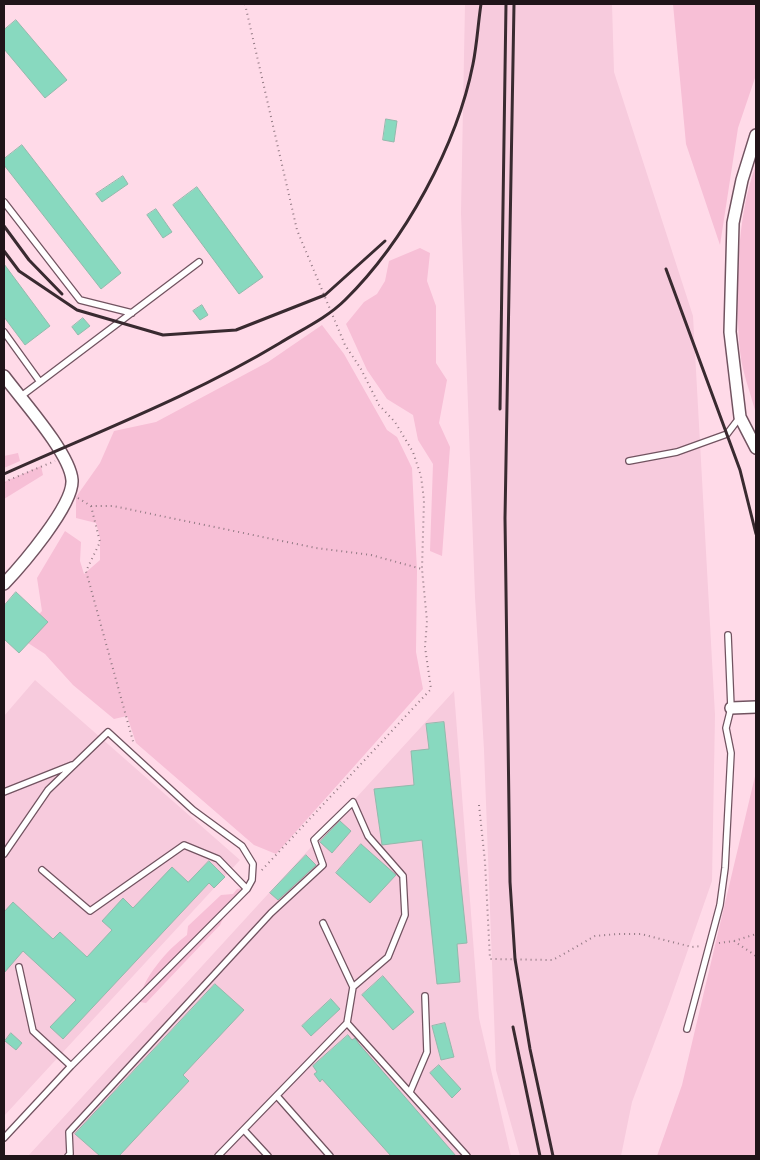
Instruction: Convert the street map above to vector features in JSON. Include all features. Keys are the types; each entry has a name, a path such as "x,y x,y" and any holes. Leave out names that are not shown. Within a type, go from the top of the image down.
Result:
{"street":[{"path":"756,135 742,180 733,223 730,332 740,417 756,448"},
{"path":"4,376 62,454 72,480 70,492 52,526 4,584"},
{"path":"731,708 756,707"}],"lane":[{"path":"4,202 80,300 132,313"},
{"path":"20,397 199,262"},
{"path":"4,332 40,382"},
{"path":"629,461 677,452 727,434 740,417"},
{"path":"687,1029 720,905 725,868 731,753 726,728 731,708 728,635"},
{"path":"4,854 48,790 108,732 193,810 242,846 253,864 252,880 247,889 71,1066 4,1138"},
{"path":"4,792 76,764"},
{"path":"68,1156 70,1154 69,1132 271,913 323,865 314,840 353,802 368,836 403,876 405,916 388,957 353,986"},
{"path":"42,870 90,911 184,845 218,859 247,889"},
{"path":"218,1156 347,1023 353,986 323,923"},
{"path":"19,967 33,1031 71,1066"},
{"path":"410,1092 426,1052 425,996"},
{"path":"347,1023 467,1156"},
{"path":"277,1096 330,1156"},
{"path":"244,1130 268,1156"}],"path":[{"path":"245,4 297,230 345,345 361,369 379,404 395,422 413,452 421,476 424,500 422,569 427,621 425,648 430,689 268,862 247,889"},
{"path":"4,482 62,454"},
{"path":"70,492 91,506 113,506 299,545 371,555 422,569"},
{"path":"91,506 100,542 86,572 138,760"},
{"path":"479,805 485,862 490,959 553,960 595,936 641,934 692,947 734,941 756,934"},
{"path":"734,941 756,956"}],"shaded area":[{"path":"465,4 612,4 614,72 693,316 715,715 712,881 632,1102 621,1156 520,1156 496,1070 484,750 475,597 461,213"},
{"path":"673,4 755,4 756,75 738,128 720,245 686,144"},
{"path":"756,165 756,414 741,359 738,329 738,282 744,208"},
{"path":"420,248 430,253 427,281 436,306 436,363 447,380 439,423 450,447 442,556 430,551 433,464 418,440 413,415 387,399 367,370 346,324 364,302 377,294 385,281 389,261"},
{"path":"322,325 344,354 387,430 397,437 412,468 417,571 416,652 423,689 276,854 254,845 136,743 127,716 114,719 73,685 45,654 28,643 28,626 42,611 37,578 65,531 81,542 80,561 84,574 100,560 100,538 96,523 76,518 76,497 100,463 114,431 156,422 268,362"},
{"path":"18,453 20,461 4,468 4,456"},
{"path":"41,466 43,475 4,499 4,482"},
{"path":"35,680 240,860 4,1116 4,716"},
{"path":"454,691 479,1018 511,1156 28,1156"},
{"path":"756,772 756,1156 657,1156 682,1085"},
{"path":"243,888 241,901 226,912 220,925 146,1003 140,1002 141,993 150,975 164,956 187,935 188,926 221,895 233,894 237,889"}],"building":[{"path":"16,20 67,80 45,98 4,49 4,30"},
{"path":"386,119 397,121 394,142 383,140"},
{"path":"22,145 121,273 101,289 4,165 4,159"},
{"path":"123,176 128,184 102,202 96,194"},
{"path":"197,187 263,277 239,294 173,205"},
{"path":"156,209 172,232 163,238 147,215"},
{"path":"4,264 50,326 25,345 4,317"},
{"path":"202,305 208,315 200,320 193,311"},
{"path":"83,318 90,326 78,335 72,327"},
{"path":"16,592 48,622 19,653 4,639 4,606"},
{"path":"444,722 467,943 457,944 460,982 437,984 422,840 382,845 374,789 414,785 411,751 429,749 426,724"},
{"path":"340,821 351,831 332,853 320,842"},
{"path":"361,844 396,875 370,903 336,873"},
{"path":"306,855 316,865 278,900 270,893"},
{"path":"209,861 225,877 214,888 209,883 63,1039 50,1027 76,1000 23,951 4,973 4,912 13,902 53,939 60,932 87,957 112,930 102,921 123,898 133,908 172,867 188,882"},
{"path":"383,976 414,1012 393,1030 362,995"},
{"path":"215,984 244,1010 183,1075 189,1081 119,1156 100,1156 75,1134"},
{"path":"331,999 340,1009 311,1036 302,1026"},
{"path":"445,1023 454,1057 441,1060 432,1026"},
{"path":"11,1033 22,1043 16,1050 5,1041"},
{"path":"348,1035 352,1040 355,1038 456,1156 391,1156 322,1079 320,1082 314,1074 317,1072 313,1066"},
{"path":"439,1065 461,1089 452,1098 430,1073"}],"railway":[{"path":"4,474 144,413 213,380 314,323 345,300 388,250 408,221 441,159 455,127 465,95 473,64 481,4"},
{"path":"500,409 506,4"},
{"path":"514,4 505,518 510,882 515,959 530,1049 553,1156"},
{"path":"4,226 29,260 62,294"},
{"path":"4,251 19,271 77,310 163,335 236,330 325,295 385,241"},
{"path":"666,269 740,470 756,534"},
{"path":"513,1027 540,1156"}]}
